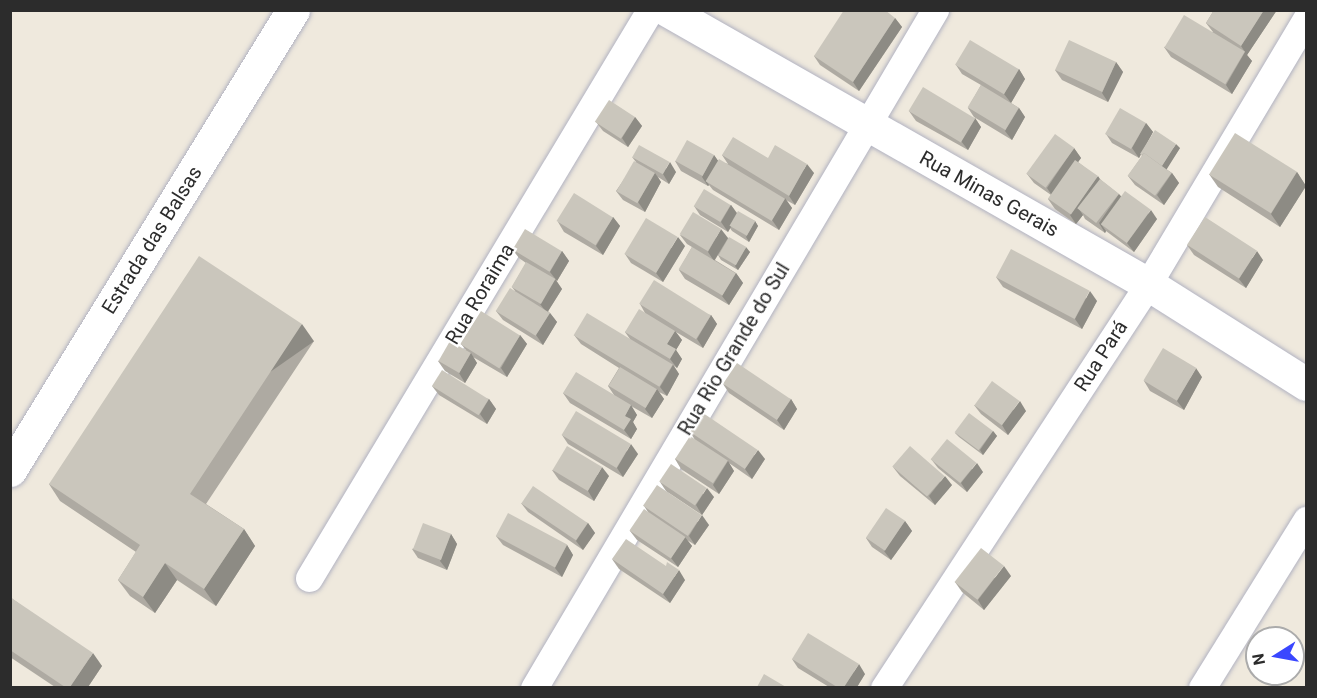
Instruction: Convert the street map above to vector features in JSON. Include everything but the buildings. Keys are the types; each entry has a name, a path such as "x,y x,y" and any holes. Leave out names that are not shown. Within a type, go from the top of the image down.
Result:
{"street":[{"name":"Estrada das Balsas","path":"12,465 293,10"},
{"name":"Rua Roraima","path":"309,578 650,10"},
{"name":"Rua Minas Gerais","path":"667,10 1148,284 1306,384"},
{"name":"Rua Rio Grande do Sul","path":"534,687 935,10"},
{"name":"Rua Pará","path":"884,687 1148,284 1306,18"},
{"path":"1202,687 1306,520"}]}
